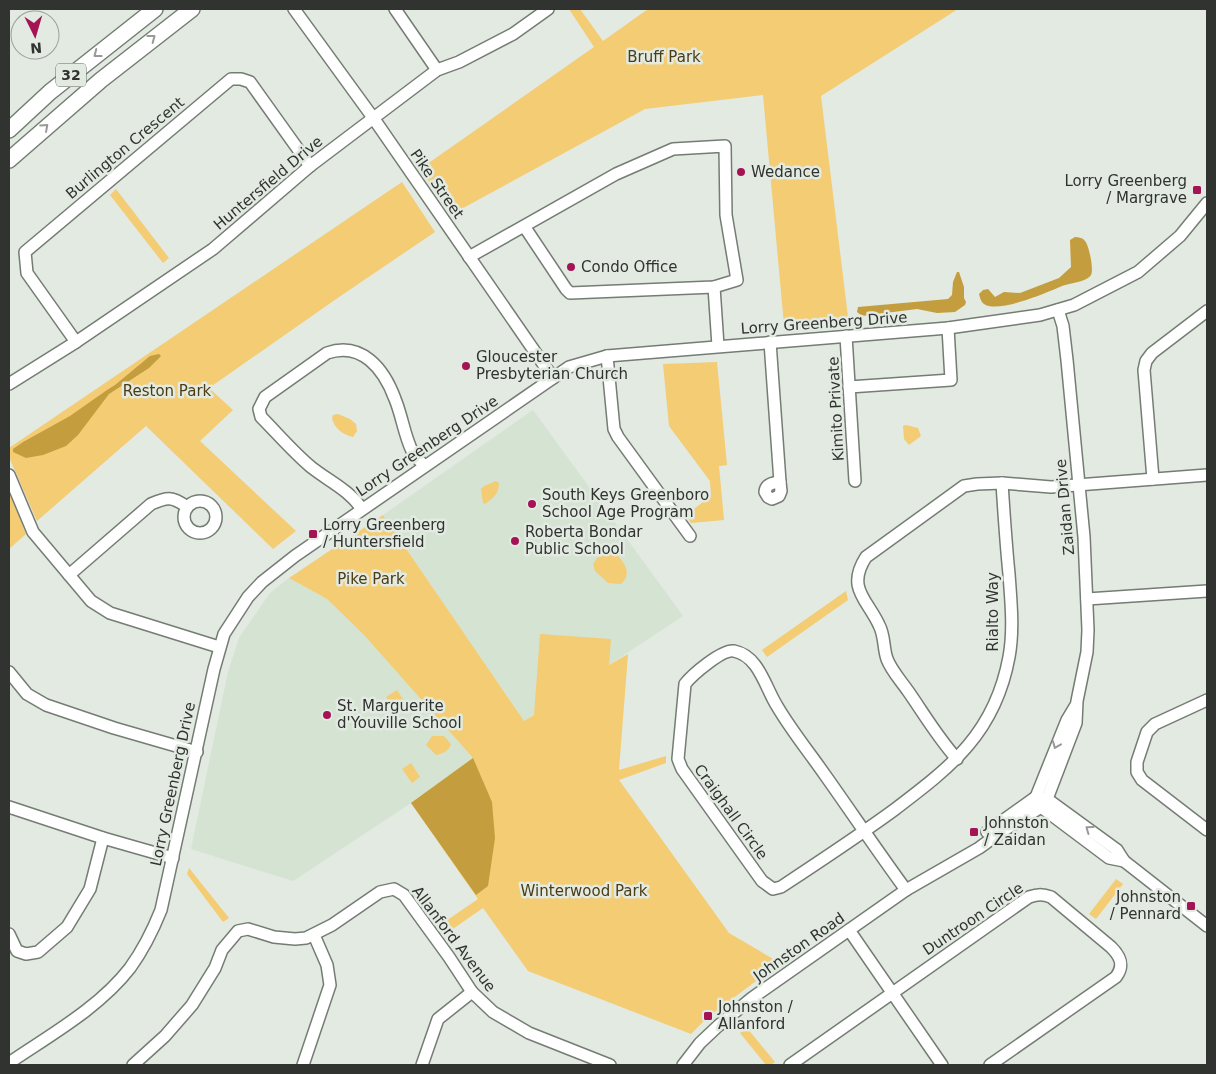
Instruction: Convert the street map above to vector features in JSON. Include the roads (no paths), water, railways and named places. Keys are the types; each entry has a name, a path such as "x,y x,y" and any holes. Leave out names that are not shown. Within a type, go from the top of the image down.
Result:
{"main road":[{"name":"32","path":"9,130 50,92 155,9"},
{"name":"32","path":"9,160 119,64 192,9"}],"street":[{"name":"Pike Street","path":"294,9 374,119 553,378"},
{"path":"395,9 437,70"},
{"name":"Huntersfield Drive","path":"9,384 76,342 213,248 310,166 437,70 459,62 513,34 548,9"},
{"name":"Burlington Crescent","path":"76,342 27,273 25,252 231,79 241,79 250,82 310,166"},
{"path":"470,257 524,226 616,174 673,149 725,146 726,215 737,280 714,287 570,293 524,226"},
{"name":"Lorry Greenberg Drive","path":"9,1063 97,1001 130,968 152,932 161,910 219,647 224,634 248,597 262,582 294,556 569,367 607,356 948,328 1013,320 1058,310 1074,305 1138,272 1180,236 1207,203"},
{"path":"714,287 718,346"},
{"name":"Zaidan Drive","path":"1041,801 1076,723 1077,702 1087,652 1084,537 1067,360 1063,326 1058,310"},
{"path":"1153,479 1144,370 1146,361 1152,353 1207,311"},
{"path":"849,387 951,380 948,328"},
{"name":"Kimito Private","path":"846,336 855,481"},
{"path":"770,342 780,482"},
{"path":"362,509 344,489 309,465 260,417 258,409 265,397 327,353 338,350 362,353 372,362 395,398 406,437 413,453 424,466"},
{"path":"607,356 614,429 690,536"},
{"path":"9,475 29,526 91,601 110,613 219,647"},
{"path":"957,760 944,745 887,660 880,626 859,593 857,584 858,572 866,557 964,486 1002,483 1052,487 1207,475"},
{"name":"Rialto Way","path":"865,831 931,782 957,760 975,738 990,715 1004,677 1009,656 1011,609 1002,483"},
{"path":"69,575 151,504 161,499 172,498 187,507"},
{"path":"1087,599 1207,591"},
{"name":"Craighall Circle","path":"865,831 781,887 773,889 762,881 682,769 678,759 685,684 689,678 724,652 740,653 754,662 777,706 865,831 906,890"},
{"path":"9,672 27,694 46,705 114,728 197,752"},
{"path":"1207,700 1155,724 1147,732 1137,762 1137,772 1142,780 1207,830"},
{"path":"1041,801 1117,850 1124,861 1207,925"},
{"name":"Johnston Road","path":"683,1065 700,1043 730,1016 906,890 943,868 974,842 1041,801"},
{"path":"9,807 103,838 173,858"},
{"path":"9,934 17,951 26,954 38,952 67,927 90,889 103,838"},
{"name":"Allanford Avenue","path":"133,1065 165,1036 192,1005 215,968 222,950 238,931 248,929 274,937 295,939 314,935 332,926 380,892 387,890 399,891 404,895 472,992 493,1012 512,1025 529,1033 598,1063 610,1065"},
{"name":"Duntroon Circle","path":"892,993 1029,896 1037,894 1051,898 1111,946 1119,956 1121,962 1120,972 1116,977 990,1065"},
{"path":"849,930 942,1065"},
{"path":"303,1065 330,985 327,966 314,935"},
{"path":"422,1065 438,1019 472,992"},
{"path":"797,1063 892,993"}],"place":[{"name":"Wedance","path":"741,172"},
{"name":"Lorry Greenberg / Margrave","path":"1197,190"},
{"name":"Condo Office","path":"571,267"},
{"name":"Gloucester Presbyterian Church","path":"466,366"},
{"name":"South Keys Greenboro School Age Program","path":"532,504"},
{"name":"Lorry Greenberg / Huntersfield","path":"313,534"},
{"name":"Roberta Bondar Public School","path":"515,541"},
{"name":"St. Marguerite d'Youville School","path":"327,715"},
{"name":"Johnston / Zaidan","path":"974,832"},
{"name":"Johnston / Pennard","path":"1191,906"},
{"name":"Johnston / Allanford","path":"708,1016"}],"park label":[{"name":"Bruff Park","path":"664,57"},
{"name":"Reston Park","path":"167,391"},
{"name":"Pike Park","path":"371,579"},
{"name":"Winterwood Park","path":"584,891"}]}
